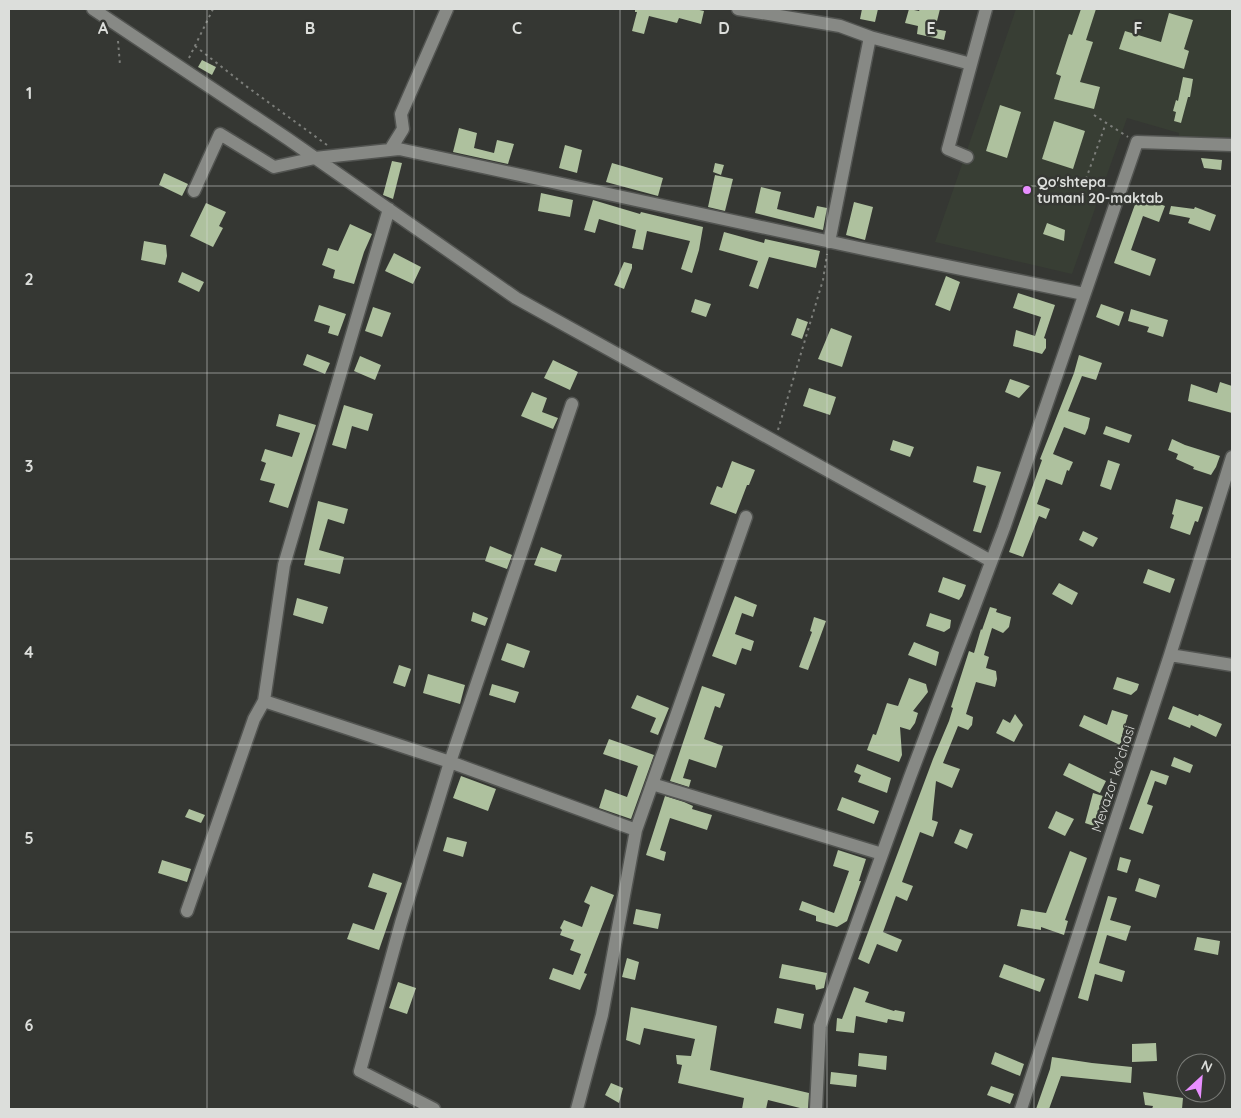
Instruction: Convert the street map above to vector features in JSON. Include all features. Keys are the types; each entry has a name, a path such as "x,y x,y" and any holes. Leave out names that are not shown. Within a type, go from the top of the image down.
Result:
{"street":[{"path":"93,9 315,158 516,298 991,561"},
{"path":"390,150 403,129 401,114 447,9"},
{"path":"738,9 840,26 870,37 971,64"},
{"path":"967,157 948,149 986,9"},
{"path":"829,242 870,37"},
{"path":"194,191 220,134 274,167 315,158 399,149 829,242 1084,294"},
{"path":"816,1109 820,1026 1004,528 1137,142 1232,145"},
{"path":"187,911 254,719 264,701 284,565 389,209"},
{"path":"434,1109 360,1071 401,923 450,762 572,404"},
{"name":"Mevazor ko'chasi","path":"1021,1109 1170,656 1232,458"},
{"path":"577,1109 602,1015 636,830 746,517"},
{"path":"1170,656 1232,665"},
{"path":"264,701 450,762 636,830"},
{"path":"652,784 882,854"}],"path":[{"path":"184,70 213,9"},
{"path":"116,24 120,65"},
{"path":"195,46 246,86 342,155"},
{"path":"1094,115 1137,142"},
{"path":"1086,179 1106,123"},
{"path":"774,441 823,280 829,242"}],"shaded area":[{"name":"Qo'shtepa tumani 20-maktab","path":"1016,9 1232,9 1232,137 1179,137 1179,133 1127,118 1072,274 935,242"}],"building":[{"path":"635,9 695,9 704,11 701,24 679,18 677,23 649,16 644,34 632,31 637,12 635,12"},
{"path":"862,9 878,9 875,22 860,19"},
{"path":"909,9 919,11 920,9 940,9 935,29 946,31 944,40 917,34 918,26 905,23"},
{"path":"1081,9 1096,9 1086,40 1093,42 1080,82 1100,87 1094,109 1054,99 1061,76 1056,74 1069,34 1072,35"},
{"path":"1169,13 1193,20 1184,49 1189,51 1184,69 1119,49 1125,31 1161,42"},
{"path":"202,60 216,67 212,75 198,67"},
{"path":"1183,77 1193,79 1190,97 1188,97 1181,123 1174,121 1176,112 1173,111 1176,100 1178,101"},
{"path":"1000,105 1021,112 1007,158 986,151"},
{"path":"1054,121 1085,131 1073,169 1042,159"},
{"path":"459,128 477,133 474,148 494,153 497,140 514,144 508,164 453,152"},
{"path":"565,145 582,150 577,173 559,168"},
{"path":"1201,158 1222,160 1221,170 1204,168"},
{"path":"392,161 402,163 393,199 383,195"},
{"path":"612,163 663,178 658,196 606,182"},
{"path":"715,163 724,165 721,175 713,172"},
{"path":"164,173 188,184 182,196 159,185"},
{"path":"715,175 733,179 725,211 708,207"},
{"path":"761,187 781,192 777,209 814,218 817,206 827,208 823,230 755,213"},
{"path":"541,193 573,200 570,217 538,211"},
{"path":"1138,196 1165,206 1159,222 1143,216 1131,250 1156,259 1150,276 1114,263"},
{"path":"593,200 640,214 641,212 703,227 692,273 681,269 690,241 647,231 643,250 632,248 636,230 599,219 595,233 584,230"},
{"path":"854,202 873,207 865,240 846,235"},
{"path":"206,203 226,212 219,226 223,228 213,247 190,236"},
{"path":"1171,206 1194,209 1195,207 1216,215 1210,231 1188,223 1190,218 1169,214"},
{"path":"1047,223 1065,230 1064,241 1043,234"},
{"path":"350,224 372,234 354,284 333,278 335,270 322,265 328,248 338,251"},
{"path":"724,232 764,243 765,239 820,251 816,268 769,257 758,289 749,286 758,261 719,250"},
{"path":"144,241 166,245 167,256 165,265 141,260"},
{"path":"394,253 421,267 413,284 385,271"},
{"path":"624,262 632,264 632,268 624,289 614,285"},
{"path":"182,272 204,282 199,292 178,282"},
{"path":"946,276 960,282 950,311 935,305"},
{"path":"1018,293 1055,305 1044,338 1046,339 1046,348 1042,354 1013,346 1016,330 1035,336 1041,317 1013,308"},
{"path":"695,299 711,304 706,317 691,312"},
{"path":"1101,304 1124,312 1119,326 1096,317"},
{"path":"319,305 346,314 338,336 328,333 330,326 314,321"},
{"path":"373,307 391,313 382,337 365,331"},
{"path":"1131,309 1168,320 1163,337 1147,332 1149,327 1128,321"},
{"path":"797,318 808,322 802,339 791,335"},
{"path":"831,328 852,336 842,367 818,359"},
{"path":"307,354 330,363 325,374 303,365"},
{"path":"1079,355 1102,363 1096,380 1082,376 1068,411 1090,418 1088,428 1085,435 1064,427 1053,454 1073,462 1069,471 1067,470 1062,485 1046,479 1037,504 1050,509 1046,519 1039,516 1023,557 1009,552 1042,460 1040,459 1074,373"},
{"path":"360,356 381,365 375,380 354,371"},
{"path":"553,360 578,372 570,390 544,378"},
{"path":"1010,379 1030,386 1019,398 1005,392"},
{"path":"1220,382 1232,386 1232,413 1188,401 1191,384 1217,393"},
{"path":"809,388 836,397 830,415 803,406"},
{"path":"532,392 547,398 542,412 558,418 553,429 521,416"},
{"path":"344,405 373,414 368,431 352,426 346,449 332,445"},
{"path":"279,414 316,425 288,508 269,502 275,484 260,480 266,463 261,461 265,449 292,457 300,433 276,426"},
{"path":"1106,426 1132,435 1129,443 1103,434"},
{"path":"1172,439 1220,456 1211,475 1193,469 1194,467 1176,459 1178,454 1168,450"},
{"path":"893,440 914,447 910,457 890,450"},
{"path":"1108,460 1120,464 1111,490 1100,486"},
{"path":"732,461 755,470 736,514 710,504 717,486 722,488"},
{"path":"977,466 1001,472 981,533 973,531 986,486 973,482"},
{"path":"1176,499 1203,507 1198,522 1195,521 1190,535 1170,528"},
{"path":"318,501 348,509 344,524 328,519 319,550 344,557 340,574 304,565"},
{"path":"1083,531 1098,538 1093,547 1079,540"},
{"path":"490,546 512,555 507,569 485,561"},
{"path":"541,547 562,555 556,572 534,565"},
{"path":"1148,569 1175,579 1170,593 1143,583"},
{"path":"943,577 966,585 959,600 938,592"},
{"path":"1059,583 1078,593 1072,605 1052,594"},
{"path":"735,596 757,605 753,617 742,613 735,634 754,641 751,651 742,648 736,665 712,656"},
{"path":"297,598 328,607 323,624 293,615"},
{"path":"990,607 997,609 996,612 1011,617 1009,627 1003,633 992,628 984,655 989,657 986,668 996,671 995,687 976,682 966,714 973,717 972,725 968,730 958,726 943,763 960,769 952,788 936,781 932,820 938,822 933,837 920,832 902,882 913,886 907,901 896,896 883,932 902,940 897,952 877,944 869,964 858,959 949,721 953,708 951,707 969,651 974,653"},
{"path":"473,612 488,618 485,626 471,621"},
{"path":"930,613 951,620 950,628 944,632 926,626"},
{"path":"814,617 826,621 808,670 799,667 812,632 810,631"},
{"path":"914,642 939,652 936,666 908,655"},
{"path":"507,643 530,651 524,668 501,660"},
{"path":"399,665 411,669 405,687 393,683"},
{"path":"428,674 465,685 460,704 423,693"},
{"path":"1117,677 1139,684 1137,690 1131,695 1113,689"},
{"path":"909,678 926,684 928,692 913,711 918,713 915,723 910,730 900,727 902,755 899,762 867,750 873,734 876,735 887,703 898,706"},
{"path":"492,684 519,692 515,703 489,695"},
{"path":"702,686 725,694 720,708 715,706 704,739 723,746 716,768 689,759 683,778 691,780 689,787 670,781"},
{"path":"637,695 669,708 658,735 650,732 656,718 631,708"},
{"path":"1173,706 1222,724 1216,737 1191,725 1190,728 1168,719"},
{"path":"1112,710 1128,715 1122,735 1124,736 1120,745 1079,726 1084,715 1107,725"},
{"path":"1015,714 1023,725 1014,742 996,733 1003,719 1010,723"},
{"path":"609,739 654,755 631,819 599,808 605,789 627,797 638,766 603,754"},
{"path":"1174,757 1193,765 1190,773 1171,766"},
{"path":"1069,763 1106,781 1100,793 1063,775"},
{"path":"857,764 891,778 887,793 858,782 861,775 854,772"},
{"path":"1151,770 1169,776 1166,785 1155,781 1147,804 1153,806 1143,834 1129,829"},
{"path":"461,776 496,789 488,811 453,798"},
{"path":"1093,793 1103,796 1094,826 1085,823"},
{"path":"665,796 693,806 692,809 712,815 707,830 670,818 660,850 666,852 664,861 646,855"},
{"path":"842,797 879,811 874,824 837,810"},
{"path":"189,809 205,815 201,823 185,817"},
{"path":"1056,811 1074,819 1065,836 1048,828"},
{"path":"960,829 973,834 967,849 954,843"},
{"path":"447,837 467,842 463,857 443,851"},
{"path":"838,850 866,859 859,881 861,881 847,921 837,927 816,921 816,916 799,910 802,901 834,913 849,871 833,866"},
{"path":"1070,851 1087,858 1065,920 1068,921 1064,935 1041,927 1041,930 1017,926 1021,909 1046,913"},
{"path":"1120,857 1131,860 1127,873 1117,870"},
{"path":"162,860 191,869 187,882 158,873"},
{"path":"373,873 402,883 379,950 347,939 353,923 374,930 387,893 368,887"},
{"path":"1139,878 1160,885 1156,898 1135,891"},
{"path":"591,886 614,895 584,973 587,974 580,990 549,979 553,968 573,975 581,954 570,950 574,940 560,935 562,930 560,928 564,920 582,927 590,905 584,902"},
{"path":"1108,896 1117,898 1110,920 1131,926 1126,941 1107,935 1099,963 1125,971 1122,982 1095,974 1088,1001 1078,998"},
{"path":"636,909 661,914 658,929 633,924"},
{"path":"1197,937 1220,941 1218,955 1194,950"},
{"path":"627,958 639,962 635,980 622,977"},
{"path":"782,964 827,973 824,988 816,990 815,985 779,978"},
{"path":"1004,964 1045,979 1040,992 999,977"},
{"path":"398,982 416,988 407,1014 389,1008"},
{"path":"854,987 869,992 865,1002 894,1011 905,1012 903,1022 888,1019 887,1023 856,1016 854,1033 836,1031 837,1018 842,1019"},
{"path":"631,1007 717,1026 710,1070 809,1093 808,1109 800,1109 768,1100 766,1109 742,1109 744,1098 678,1083 682,1065 677,1064 676,1055 691,1056 695,1039 644,1028 640,1045 626,1040"},
{"path":"777,1008 804,1014 801,1029 774,1023"},
{"path":"1156,1043 1157,1061 1132,1062 1132,1044"},
{"path":"995,1052 1024,1064 1020,1076 991,1064"},
{"path":"859,1053 887,1056 886,1070 858,1066"},
{"path":"1052,1057 1132,1067 1131,1083 1061,1076 1049,1109 1036,1109 1050,1069"},
{"path":"831,1072 857,1075 856,1087 830,1084"},
{"path":"611,1083 623,1088 619,1103 605,1095"},
{"path":"991,1086 1014,1094 1010,1104 987,1095"},
{"path":"1143,1092 1176,1097 1176,1103 1183,1103 1182,1109 1152,1109 1153,1106 1145,1105"}],"place":[{"name":"Qo'shtepa tumani 20-maktab","path":"1027,190"}]}
